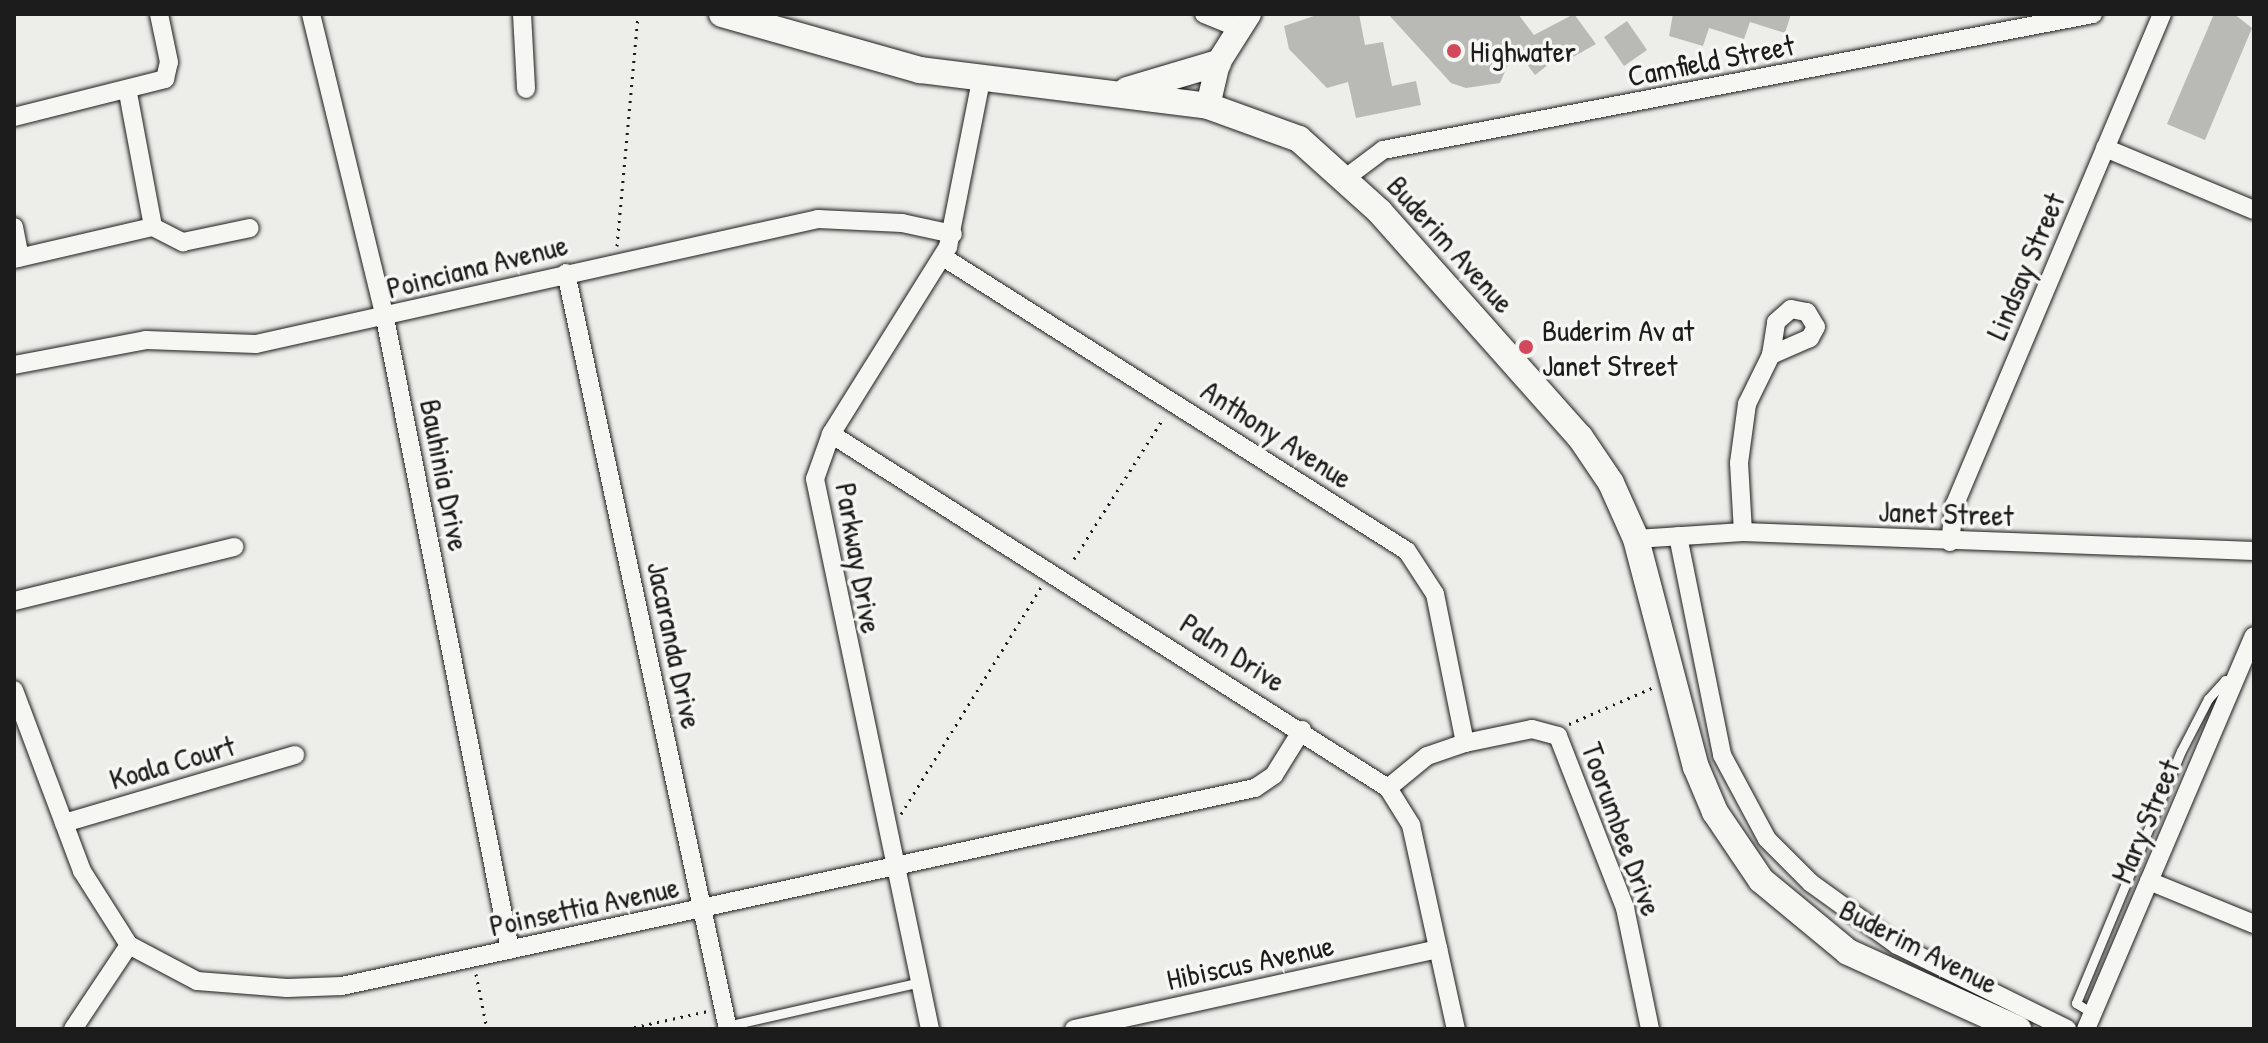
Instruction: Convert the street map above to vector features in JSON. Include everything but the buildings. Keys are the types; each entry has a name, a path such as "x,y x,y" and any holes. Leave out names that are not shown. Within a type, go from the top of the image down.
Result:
{"main road":[{"name":"Buderim Avenue","path":"722,14 981,81 1120,92 1208,106 1276,127 1347,177 1580,437 1636,539 1696,767 1715,812 1761,880 1848,952 2018,1029"},
{"path":"1120,92 1218,63"}],"street":[{"path":"14,117 128,93 165,79 169,62 159,14"},
{"name":"Bauhinia Drive","path":"311,14 385,318 510,950"},
{"path":"522,14 526,89"},
{"path":"1204,14 1243,21 1218,63 1208,106"},
{"name":"Camfield Street","path":"1347,177 1383,150 2093,14"},
{"path":"2140,14 2161,17"},
{"name":"Lindsay Street","path":"1950,542 1955,504 2161,17"},
{"name":"Parkway Drive","path":"930,1029 816,510 818,464 831,434 943,257 953,234 981,81"},
{"path":"128,93 153,227"},
{"path":"2105,148 2254,210"},
{"name":"Poinciana Avenue","path":"14,365 146,340 256,344 385,318 566,273 818,219 893,222 953,234"},
{"path":"14,227 17,258 153,227 183,242 250,228"},
{"name":"Anthony Avenue","path":"943,257 1177,404 1423,569 1465,743"},
{"name":"Jacaranda Drive","path":"566,273 726,1021"},
{"path":"1743,532 1742,423 1771,355"},
{"name":"Palm Drive","path":"831,434 1302,730 1388,788 1411,825 1456,1029"},
{"name":"Janet Street","path":"1636,539 1743,532 2254,551"},
{"name":"Buderim Avenue","path":"1678,536 1722,755 1753,820 1784,858 1850,914 1985,993 2067,1029"},
{"path":"14,601 234,547"},
{"name":"Mary Street","path":"2090,1022 2254,636"},
{"name":"Poinsettia Avenue","path":"14,690 64,823 107,919 129,945 197,981 287,988 342,986 1260,786 1302,730"},
{"name":"Toorumbee Drive","path":"1388,788 1427,756 1465,743 1551,732 1562,742 1625,908 1650,1029"},
{"name":"Koala Court","path":"64,823 295,755"},
{"path":"2149,881 2254,924"},
{"path":"73,1029 129,945"},
{"name":"Hibiscus Avenue","path":"1074,1029 1438,949"}],"lane":[{"path":"2090,1022 2076,1003 2151,822 2202,709 2225,680 2234,683"},
{"path":"726,1021 920,982"}],"path":[{"path":"616,262 638,14"},
{"path":"1074,559 1156,425 1177,404"},
{"path":"898,815 910,807 1041,587"},
{"path":"1551,732 1657,685"},
{"path":"474,958 487,1029"},
{"path":"626,1029 726,1021"}],"place":[{"name":"Highwater","path":"1454,51"},
{"name":"Buderim Av at Janet Street","path":"1526,347"}]}
